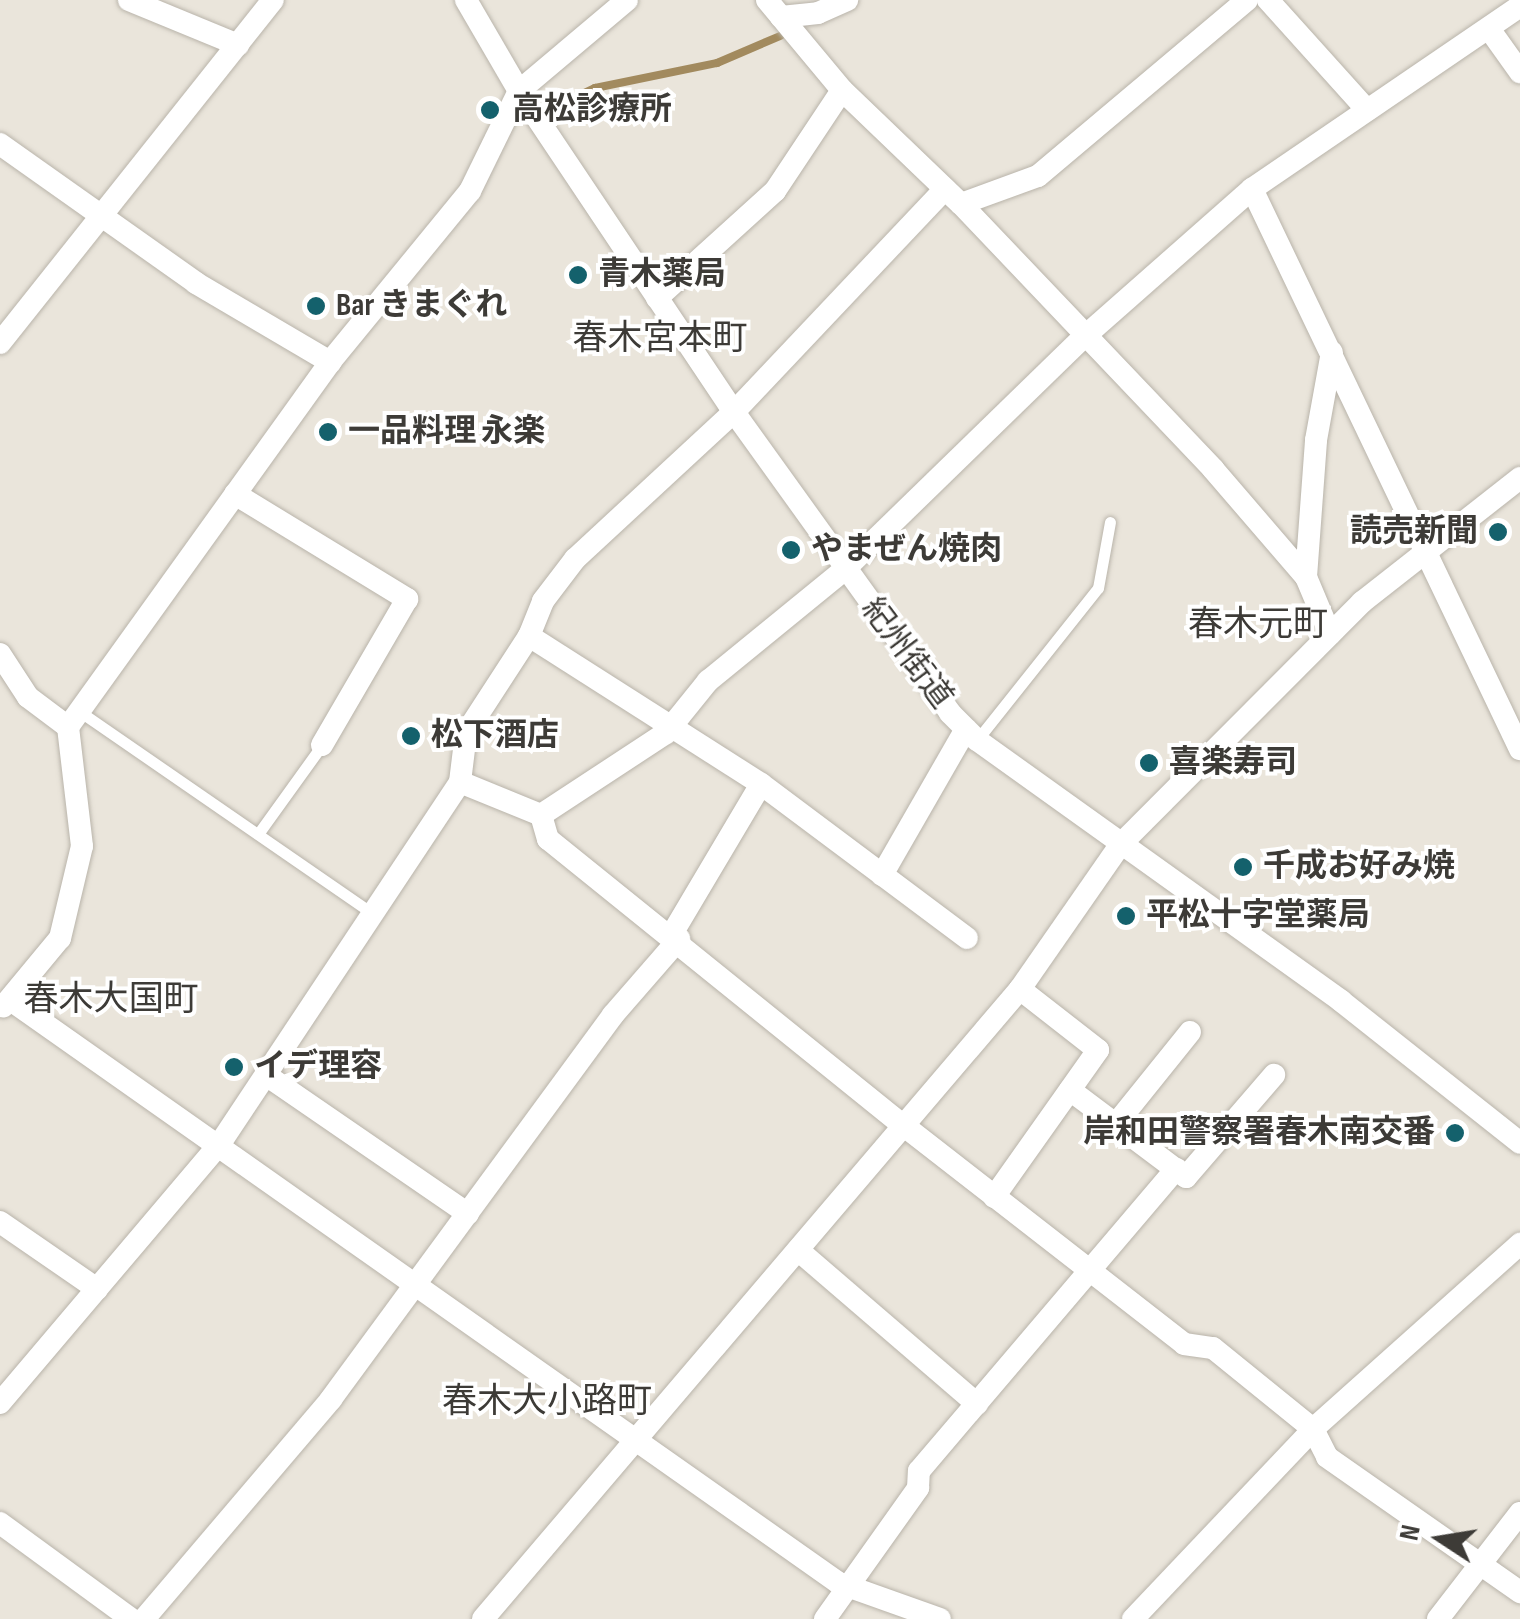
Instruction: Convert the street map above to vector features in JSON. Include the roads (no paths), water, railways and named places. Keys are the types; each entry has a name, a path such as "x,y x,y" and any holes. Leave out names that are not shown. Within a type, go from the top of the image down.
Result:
{"street":[{"path":"129,0 238,45"},
{"path":"0,343 273,0"},
{"name":"紀州街道","path":"466,0 519,92 734,412 928,688 972,735 1341,1001 1520,1143"},
{"path":"627,0 519,92 470,191 330,362 73,719 82,810 74,892 60,938 6,1005 220,1145 846,1585 940,1619"},
{"path":"774,9 818,13 846,0"},
{"path":"0,1403 220,1145 460,782 466,733 528,636 543,602 575,560 734,412 953,196 1038,176 1247,0"},
{"path":"1268,0 1367,110"},
{"path":"541,815 672,726 708,681 844,570 1084,337 1252,189 1520,6"},
{"path":"774,9 842,90 953,196 1214,469 1306,577 1330,634"},
{"path":"1490,30 1520,72"},
{"path":"658,298 766,202 842,90"},
{"path":"0,144 196,283 330,362"},
{"path":"1252,189 1428,547 1520,749"},
{"path":"1306,577 1316,440 1332,352"},
{"path":"484,1619 1020,989 1120,845 1330,634 1428,547 1520,478"},
{"path":"234,494 407,598 322,745"},
{"path":"528,636 762,784 967,938"},
{"path":"0,654 28,697 73,719"},
{"path":"882,875 972,735"},
{"path":"460,782 541,815"},
{"path":"144,1619 418,1286 613,1015 676,937 762,784"},
{"path":"541,815 548,839 676,937 902,1125 1184,1344 1213,1348 1313,1429 1327,1457 1520,1592"},
{"path":"994,1196 1098,1050 1020,989"},
{"path":"1116,1124 1190,1032"},
{"path":"266,1075 468,1214"},
{"path":"1070,1090 1186,1177 1274,1075"},
{"path":"825,1619 918,1488 919,1472 1176,1169"},
{"path":"0,1222 97,1289"},
{"path":"1132,1619 1313,1429 1520,1244"},
{"path":"798,1250 977,1404"},
{"path":"1438,1619 1520,1512"},
{"path":"0,1524 131,1619"}],"lane":[{"path":"972,735 1098,588 1110,522"},
{"path":"73,719 258,834 372,914"},
{"path":"258,834 322,745"}],"waterway":[{"path":"548,110 595,88 717,63 780,36"}],"place":[{"name":"高松診療所","path":"490,110"},
{"name":"青木薬局","path":"578,275"},
{"name":"Bar きまぐれ","path":"316,306"},
{"name":"一品料理 永楽","path":"328,432"},
{"name":"読売新聞","path":"1498,532"},
{"name":"やまぜん焼肉","path":"791,550"},
{"name":"松下酒店","path":"411,736"},
{"name":"喜楽寿司","path":"1149,763"},
{"name":"千成お好み焼","path":"1243,867"},
{"name":"平松十字堂薬局","path":"1126,916"},
{"name":"イデ理容","path":"234,1067"},
{"name":"岸和田警察署春木南交番","path":"1455,1133"}],"district":[{"name":"春木宮本町","path":"660,339"},
{"name":"春木元町","path":"1258,625"},
{"name":"春木大国町","path":"111,1000"},
{"name":"春木大小路町","path":"547,1402"}]}
